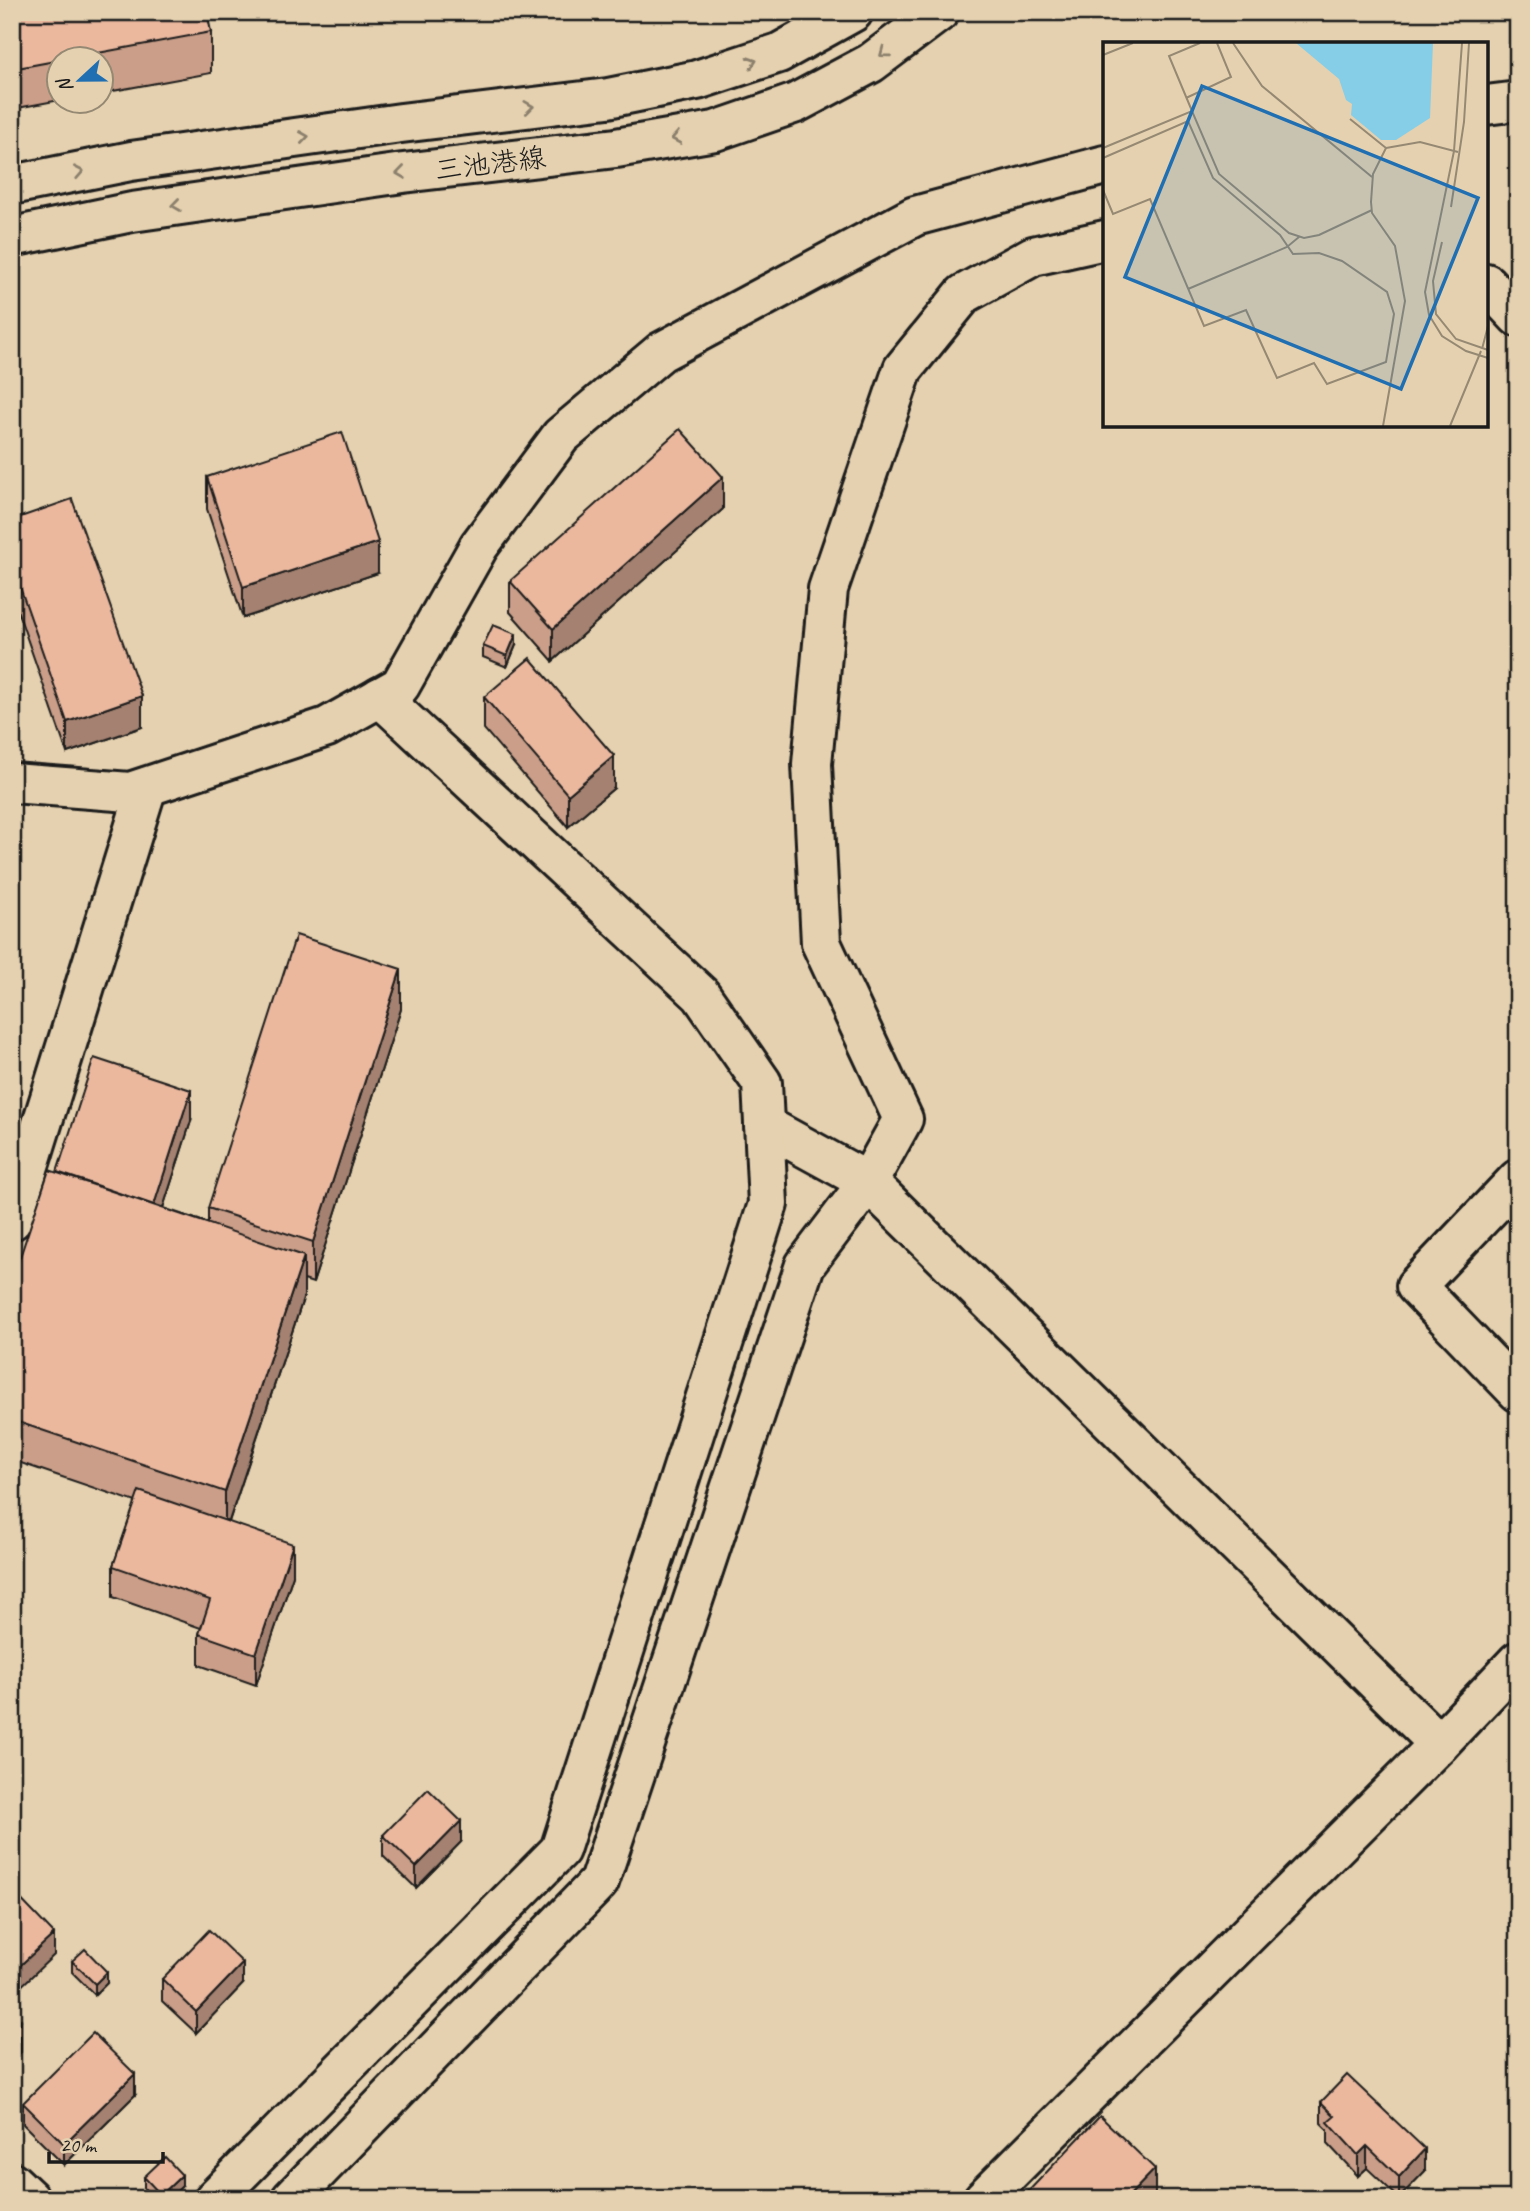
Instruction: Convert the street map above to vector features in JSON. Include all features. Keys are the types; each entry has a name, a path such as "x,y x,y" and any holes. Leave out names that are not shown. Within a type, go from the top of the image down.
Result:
{"main road":[{"name":"三池港線","path":"12,185 131,161 401,123 608,98 697,80 779,53 853,12"},
{"name":"三池港線","path":"12,237 132,212 403,173 616,148 715,131 796,103 871,63 939,12"},
{"path":"1488,105 1518,101"},
{"path":"12,783 130,792 327,727 400,686 478,546 561,436 662,352 915,216 1103,165"},
{"path":"291,2199 599,1882 805,1265 868,1182 903,1119 821,943 812,764 828,589 903,369 964,294 1033,256 1103,240"},
{"path":"1488,285 1518,317"},
{"path":"214,2199 559,1850 768,1204 762,1083 701,995 380,697"},
{"path":"12,1220 147,787"},
{"path":"764,1125 868,1182 1438,1744"},
{"path":"1518,1179 1416,1286 1518,1392"},
{"path":"982,2199 1518,1661"},
{"path":"12,2182 30,2199"}],"building":[{"path":"12,12 207,12 211,32 116,50 116,46 46,46 46,63 12,69"},
{"path":"680,429 723,477 553,629 510,581"},
{"path":"342,432 378,542 243,587 207,477"},
{"path":"72,499 142,696 67,722 12,564 12,520"},
{"path":"493,625 516,634 507,656 483,646"},
{"path":"530,658 614,756 568,795 484,697"},
{"path":"296,935 401,969 313,1242 208,1208"},
{"path":"94,1058 191,1090 154,1205 57,1172"},
{"path":"49,1170 304,1256 225,1492 12,1420 12,1281"},
{"path":"139,1491 293,1544 256,1654 199,1634 210,1600 113,1566"},
{"path":"428,1789 461,1821 416,1867 383,1835"},
{"path":"12,1890 54,1934 12,1973"},
{"path":"209,1930 243,1963 196,2012 162,1979"},
{"path":"85,1949 107,1972 95,1984 72,1961"},
{"path":"12,2012 21,2020 12,2030"},
{"path":"93,2033 135,2074 64,2144 23,2103"},
{"path":"1347,2075 1425,2149 1399,2177 1367,2146 1358,2155 1328,2122 1335,2116 1321,2102"},
{"path":"1100,2116 1155,2169 1126,2199 1021,2199"},
{"path":"165,2157 182,2175 161,2195 144,2177"}]}
